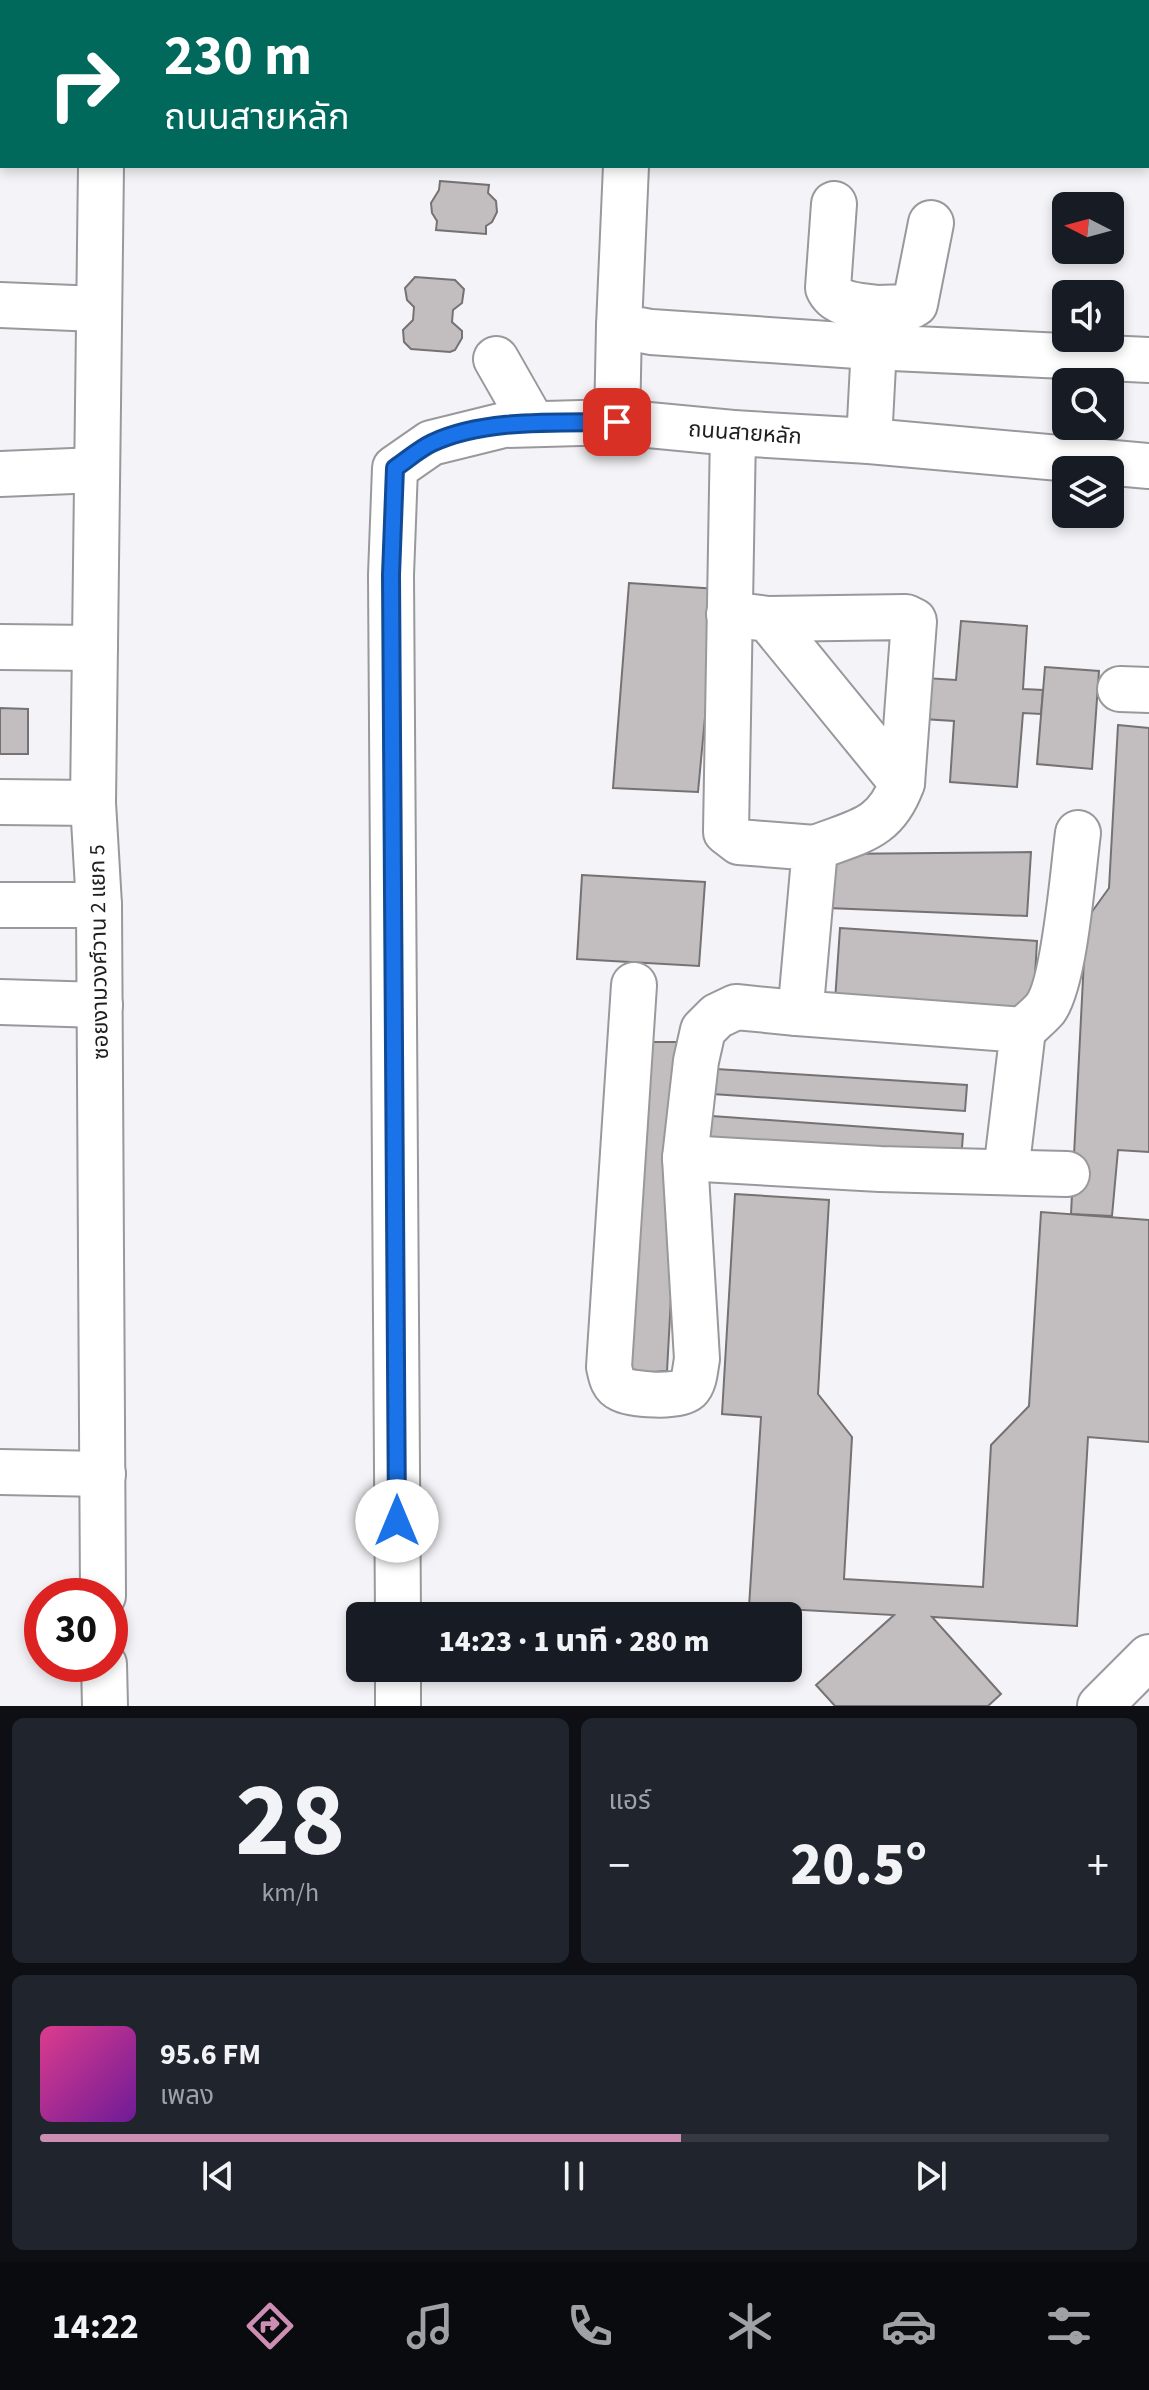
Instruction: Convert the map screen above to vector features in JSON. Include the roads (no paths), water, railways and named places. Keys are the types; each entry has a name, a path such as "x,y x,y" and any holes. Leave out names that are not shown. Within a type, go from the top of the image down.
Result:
{"street":[{"name":"ซอยงามวงศ์วาน 2 แยก 5","path":"101,168 93,803 99,905 103,1578"},
{"path":"617,422 626,168"},
{"path":"834,204 828,288 832,296 874,327"},
{"path":"874,327 915,304 931,223"},
{"path":"0,305 98,309"},
{"path":"619,326 651,332 874,327 1149,360"},
{"path":"869,441 874,327"},
{"path":"496,359 533,424"},
{"name":"ถนนสายหลัก","path":"398,1602 391,575 395,468 431,443 504,425 617,422 1149,466"},
{"path":"733,433 748,616 726,832 739,842 815,848 872,826 887,814 902,783 914,621 906,617 748,616"},
{"path":"0,474 97,470"},
{"path":"748,616 902,783"},
{"path":"0,647 95,648"},
{"path":"0,802 93,803"},
{"path":"1006,1172 1023,1030 1045,1008 1053,994 1061,962 1078,833"},
{"path":"797,1013 802,994 815,848"},
{"path":"0,905 99,905"},
{"path":"634,985 609,1367 612,1381 621,1389 676,1394 687,1391 693,1383 697,1359 685,1158 696,1061 703,1030 717,1016 736,1007 1023,1030"},
{"path":"0,1002 100,1005"},
{"path":"685,1158 880,1169 1067,1174"},
{"path":"0,1472 103,1474"},
{"path":"1100,1706 1149,1657"},
{"path":"104,1682 105,1706"},
{"path":"398,1682 398,1706"}]}
